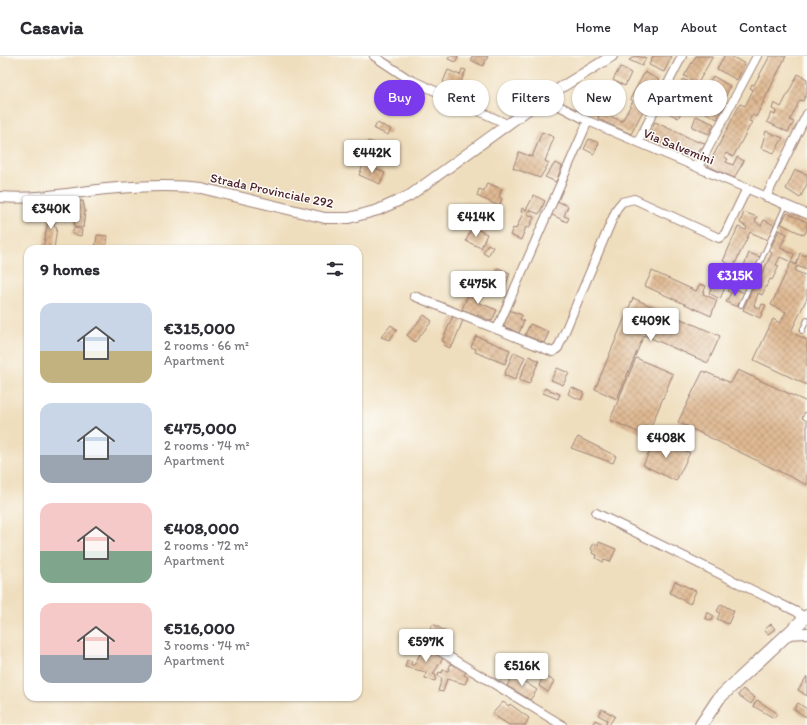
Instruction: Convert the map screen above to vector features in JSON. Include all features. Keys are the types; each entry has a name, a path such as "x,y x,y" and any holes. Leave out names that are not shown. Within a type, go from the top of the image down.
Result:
{"main road":[{"path":"701,725 719,698 787,634 806,619"}],"street":[{"path":"374,56 407,78 507,124"},
{"name":"Strada Provinciale 292","path":"564,86 612,56"},
{"path":"638,142 682,56"},
{"path":"698,167 757,56"},
{"name":"Via Salvemini","path":"564,108 588,121 807,214"},
{"path":"766,197 807,114"},
{"name":"Strada Provinciale 292","path":"0,197 45,197 113,188 181,185 201,188 325,218 349,218 378,210 409,196 518,116"},
{"path":"497,330 588,121"},
{"path":"414,296 550,351 556,350 617,208 622,202 634,199 719,238 725,234 747,188"},
{"path":"596,513 797,612 806,619"},
{"path":"787,634 807,633"},
{"path":"418,638 562,725"}],"lane":[{"path":"740,305 786,205"},
{"path":"802,331 807,320"}],"building":[{"path":"450,56 458,56 456,62 448,59"},
{"path":"472,56 488,56 483,66 471,60"},
{"path":"635,56 646,58 642,66 629,60"},
{"path":"653,56 672,56 664,72 649,65"},
{"path":"696,56 713,56 700,80 692,80 684,76"},
{"path":"724,56 731,56 745,64 737,80 717,69"},
{"path":"770,56 786,56 756,117 752,115 749,121 752,122 733,157 726,153 724,157 728,159 726,162 733,165 737,157 744,161 734,178 708,166 740,104 745,106 753,90 750,88 752,84 754,85"},
{"path":"620,67 631,73 626,84 626,80 613,80"},
{"path":"462,69 466,70 462,80 444,80 448,70 460,75"},
{"path":"645,72 659,80 641,80"},
{"path":"798,74 807,79 807,93 803,101 800,100 790,120 794,122 788,132 767,122 771,113 775,115 776,111 772,109 774,103 781,107"},
{"path":"713,76 720,80 711,80"},
{"path":"727,84 730,86 727,94"},
{"path":"634,92 634,116 640,116 631,134 598,119 599,116 609,116 622,121 633,101 630,99"},
{"path":"696,116 714,124 709,134 692,127"},
{"path":"712,116 719,116 717,119"},
{"path":"655,122 698,142 705,143 702,148 700,148 697,159 686,154 687,152 665,142 664,144 654,142 655,138 649,136"},
{"path":"377,123 391,129 388,135 374,129"},
{"path":"766,131 783,138 774,153 761,148"},
{"path":"542,132 554,137 545,161 549,163 540,178 513,168 519,152 532,157"},
{"path":"589,139 599,143 594,154 584,149"},
{"path":"368,141 379,145 376,154 364,149"},
{"path":"364,163 385,173 380,184 359,175"},
{"path":"555,163 562,166 556,182 545,177"},
{"path":"795,170 807,174 807,184 800,198 786,189"},
{"path":"487,183 502,189 499,197 502,199 499,206 477,196 479,189 484,191"},
{"path":"534,195 545,201 539,214 529,210 527,214 534,217 529,228 526,227 521,240 510,235 513,228 516,229 523,213 521,212 522,208 526,210"},
{"path":"76,201 83,201 85,211 83,228 74,227"},
{"path":"557,201 568,206 564,216 569,218 567,222 550,214"},
{"path":"475,206 484,210 482,217 485,218 483,223 470,217"},
{"path":"50,210 61,211 60,219 56,218 54,226 57,227 55,245 44,245"},
{"path":"744,212 757,217 755,221 761,226 764,220 774,225 768,240 750,232 734,266 723,261 738,227 746,230 747,227 740,223"},
{"path":"787,213 807,222 807,230 804,235 781,224"},
{"path":"472,227 487,234 481,248 466,241"},
{"path":"74,228 82,230 81,236 72,234"},
{"path":"779,230 787,234 780,248 794,254 791,262 780,257 776,265 779,266 772,280 770,279 762,295 758,293 754,306 760,309 762,304 766,305 760,318 743,310 759,273 762,274 772,253 769,251"},
{"path":"97,235 108,236 107,245 96,245"},
{"path":"488,244 493,247 488,256 483,253"},
{"path":"807,252 807,270 797,266 795,271 807,276 807,298 791,332 807,340 807,385 754,360 773,319 780,323 786,312 771,305 791,262 796,265 800,253 805,256"},
{"path":"749,253 760,257 752,275 742,270"},
{"path":"498,268 510,273 503,294 489,289"},
{"path":"652,271 696,291 700,284 706,286 703,294 717,300 711,316 645,286"},
{"path":"719,271 730,276 720,299 709,293"},
{"path":"472,285 482,290 477,302 497,310 492,321 462,309"},
{"path":"730,286 744,293 737,307 726,302 731,293 727,291"},
{"path":"633,298 720,336 708,363 644,335 617,399 595,389"},
{"path":"509,310 522,315 520,319 524,321 519,333 502,325"},
{"path":"424,315 432,321 415,342 407,335"},
{"path":"453,316 463,320 453,345 451,345 450,348 443,345 445,342 442,341"},
{"path":"530,324 549,332 544,343 525,335"},
{"path":"391,325 397,330 389,340 381,337"},
{"path":"476,336 510,350 505,364 475,352 476,349 471,347"},
{"path":"514,352 525,357 515,380 504,375"},
{"path":"529,356 539,361 529,384 519,380"},
{"path":"636,358 673,374 647,436 610,420"},
{"path":"557,368 569,373 563,385 551,380"},
{"path":"738,370 807,402 807,413 805,412 802,418 807,421 807,485 678,422 703,371 731,383"},
{"path":"571,387 584,393 581,400 568,394"},
{"path":"545,388 560,394 558,399 543,393"},
{"path":"578,437 616,456 613,463 571,448"},
{"path":"657,437 690,453 676,481 643,465"},
{"path":"599,542 616,549 610,562 604,560 603,562 596,558 597,555 592,553 593,551 591,549 594,543 598,545"},
{"path":"675,581 696,591 690,604 670,593"},
{"path":"721,604 734,611 728,624 717,619 720,613 717,611"},
{"path":"707,612 714,616 711,621 705,618"},
{"path":"433,624 445,631 437,644 426,638"},
{"path":"771,624 775,629 768,634 764,630"},
{"path":"424,647 443,658 433,674 436,675 435,681 425,678 426,672 405,667 407,660 412,661 411,665 414,665"},
{"path":"451,663 466,672 464,675 468,677 465,684 447,679 443,692 438,691 442,678 438,676 439,672 442,673 443,670 448,671"},
{"path":"513,674 537,690 530,700 507,686"},
{"path":"543,675 554,681 548,692 539,686"},
{"path":"807,676 807,696 798,690"},
{"path":"743,689 755,698 751,704 738,695"},
{"path":"757,700 777,713 774,718 753,706"},
{"path":"503,702 509,706 510,704 529,718 525,725 509,725 492,714"},
{"path":"798,703 807,709 806,717 794,709"},
{"path":"602,709 615,716 609,725 605,725 607,720 598,715"},
{"path":"595,720 605,725 592,725"}]}
